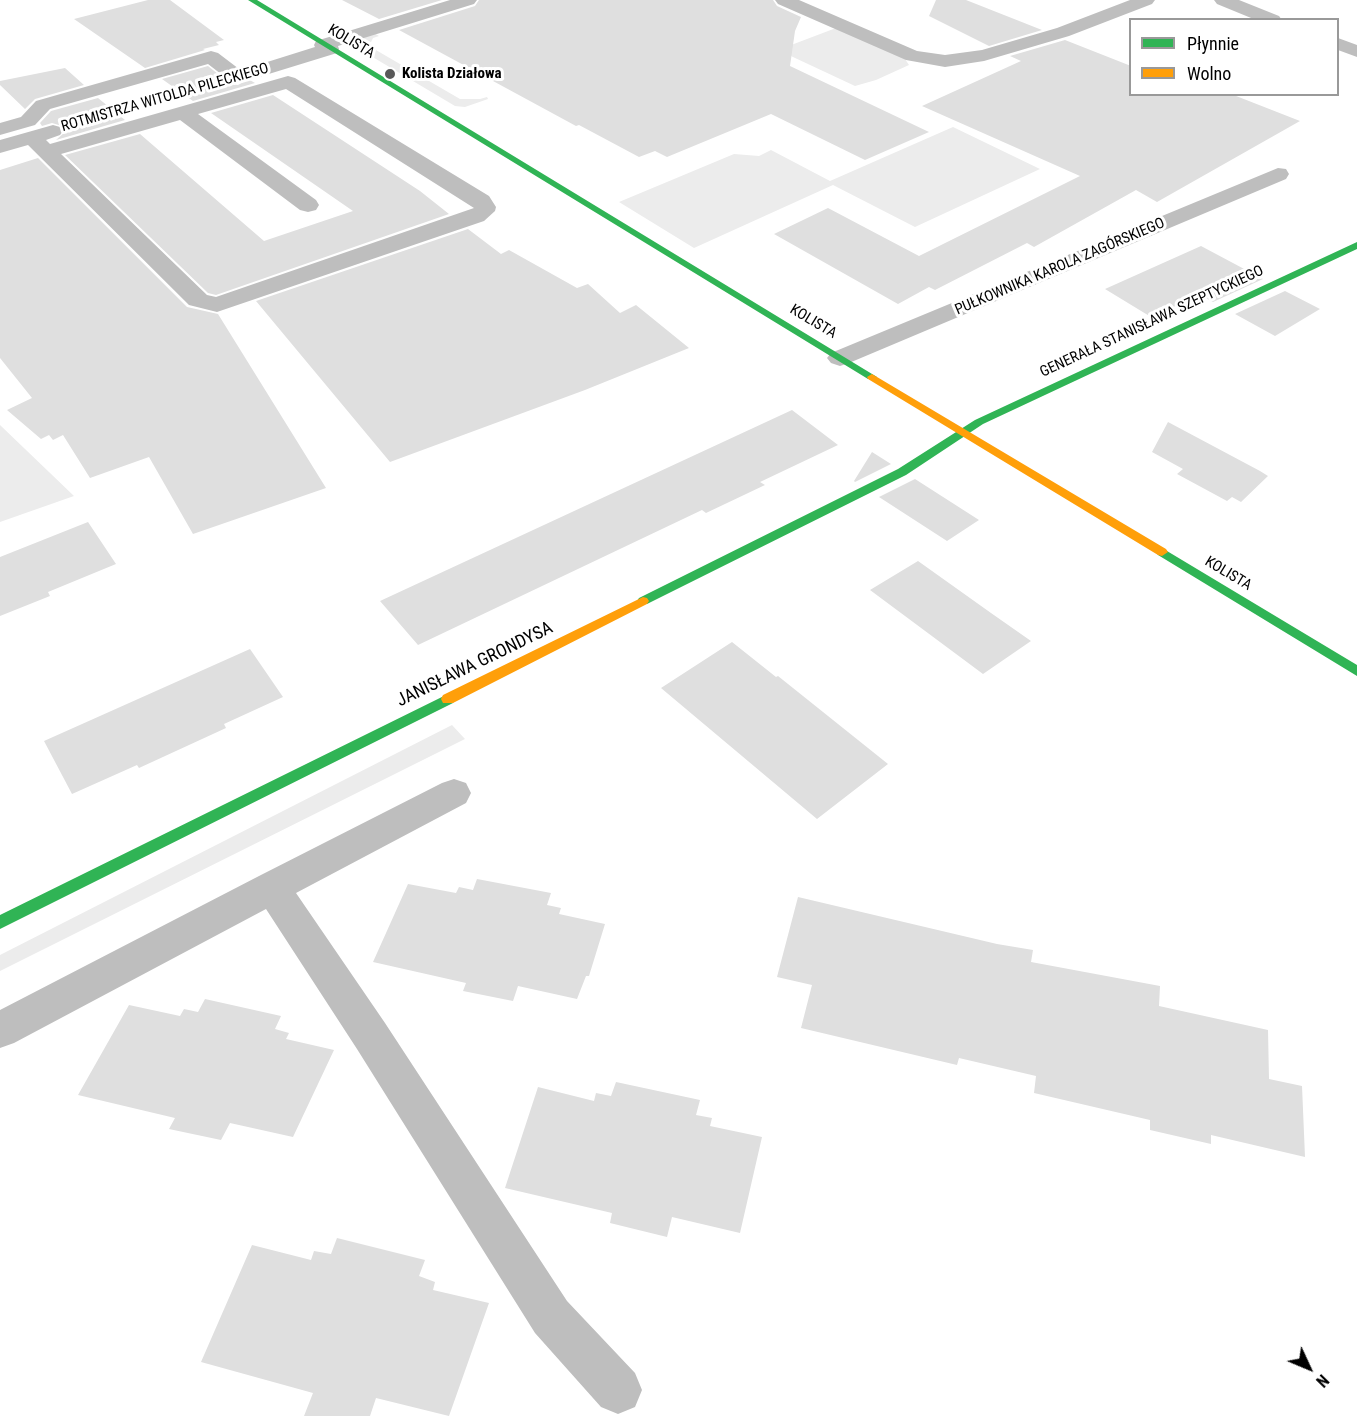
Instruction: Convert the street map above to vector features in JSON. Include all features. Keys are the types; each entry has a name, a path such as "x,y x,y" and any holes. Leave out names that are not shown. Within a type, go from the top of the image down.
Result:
{"street":[{"name":"KOLISTA","path":"252,0 1357,671"},
{"name":"ROTMISTRZA WITOLDA PILECKIEGO","path":"0,147 38,144 468,0"},
{"path":"784,0 913,56 945,61 984,55 1063,32 1146,0"},
{"path":"1223,0 1268,18"},
{"path":"1339,44 1357,51"},
{"path":"0,129 28,121 43,105 211,57 237,77"},
{"path":"288,82 481,201 485,207 484,211 465,220 217,305 198,300 38,144 182,112 288,82"},
{"path":"182,112 308,205"},
{"name":"PUŁKOWNIKA KAROLA ZAGÓRSKIEGO","path":"840,358 1278,174"},
{"name":"GENERAŁA STANISŁAWA SZEPTYCKIEGO","path":"963,433 979,422 1357,245"},
{"name":"JANISŁAWA GRONDYSA","path":"0,922 902,472 963,433"},
{"path":"0,1030 453,793"},
{"path":"272,887 371,1036 545,1308 618,1390"}],"shaded area":[{"path":"836,28 903,56 909,65 876,80 855,86 778,50"},
{"path":"374,33 379,36 373,38 369,46 460,99 487,97 488,99 465,107 455,106 349,43"},
{"path":"953,127 1040,169 915,227 833,185 694,248 619,202 734,154 759,156 771,150 830,181"},
{"path":"0,425 74,496 0,522"},
{"path":"452,725 465,739 0,971 0,955"}],"building":[{"path":"148,0 170,0 224,40 216,42 219,45 203,49 205,50 145,68 74,19"},
{"path":"342,0 442,0 379,19"},
{"path":"479,0 773,0 777,6 801,17 795,31 790,66 929,132 865,160 771,114 667,157 655,151 639,157 579,125 576,126 399,30 475,6"},
{"path":"936,0 966,0 1042,30 989,46 929,16"},
{"path":"1065,40 1129,65 1129,96 1236,96 1300,121 1157,202 1136,190 1034,247 1027,243 935,290 929,287 898,304 774,234 828,208 919,256 1080,176 922,106 1021,61 1010,56"},
{"path":"208,66 229,83 238,85 248,79 255,83 193,101 162,79"},
{"path":"65,68 84,85 35,99 25,109 0,85 0,81"},
{"path":"273,95 420,191 449,214 216,295 208,293 65,155 140,134 264,241 353,211 211,113"},
{"path":"98,98 125,120 56,140 65,132 62,126 52,123 42,126 40,123 51,111"},
{"path":"38,158 187,307 218,314 326,488 193,534 149,457 90,478 63,435 53,440 49,435 41,439 7,410 32,398 0,358 0,170"},
{"path":"468,229 501,254 509,250 577,288 588,284 620,313 636,305 689,348 585,390 390,462 256,301"},
{"path":"1201,246 1263,279 1213,302 1200,295 1151,317 1105,289"},
{"path":"1285,291 1320,309 1275,336 1235,314"},
{"path":"792,410 838,445 760,482 765,485 706,513 702,510 418,645 380,601"},
{"path":"1168,422 1268,476 1241,502 1232,497 1227,501 1177,474 1183,469 1152,452"},
{"path":"872,452 891,464 855,482 854,481"},
{"path":"915,479 979,520 947,541 879,497"},
{"path":"88,522 116,564 48,592 50,596 0,616 0,557"},
{"path":"918,561 1031,641 983,674 870,590"},
{"path":"732,642 888,764 817,819 661,688"},
{"path":"250,649 283,697 224,724 226,728 139,768 137,765 72,794 44,741"},
{"path":"477,879 551,893 547,905 561,908 559,914 605,924 589,976 586,976 577,999 518,986 513,1001 463,991 466,983 373,962 408,884 456,893 459,887 473,890"},
{"path":"798,897 997,944 1033,950 1031,962 1160,986 1159,1006 1268,1030 1269,1079 1302,1086 1305,1157 1211,1135 1211,1144 1150,1130 1150,1120 1034,1093 1036,1076 959,1058 957,1065 801,1028 812,985 777,977"},
{"path":"205,999 281,1016 275,1029 289,1033 286,1039 334,1050 293,1137 230,1123 221,1140 169,1129 175,1118 78,1095 129,1005 180,1016 184,1009 198,1012"},
{"path":"616,1082 700,1100 696,1115 712,1118 710,1126 762,1137 740,1233 672,1217 667,1237 610,1223 612,1213 505,1188 538,1087 594,1101 596,1093 611,1096"},
{"path":"337,1238 425,1260 419,1276 435,1282 433,1290 489,1303 449,1416 376,1398 370,1416 304,1416 313,1393 201,1362 252,1245 311,1260 314,1251 331,1254"}],"traffic: fast":[{"path":"252,0 872,377"},
{"path":"643,601 902,472 979,422 1357,245"},
{"path":"1162,552 1357,671"},
{"path":"0,922 448,699"}],"traffic: slow":[{"path":"872,377 1162,552"},
{"path":"448,699 643,601"}],"place":[{"name":"Kolista Działowa","path":"390,74"}]}
